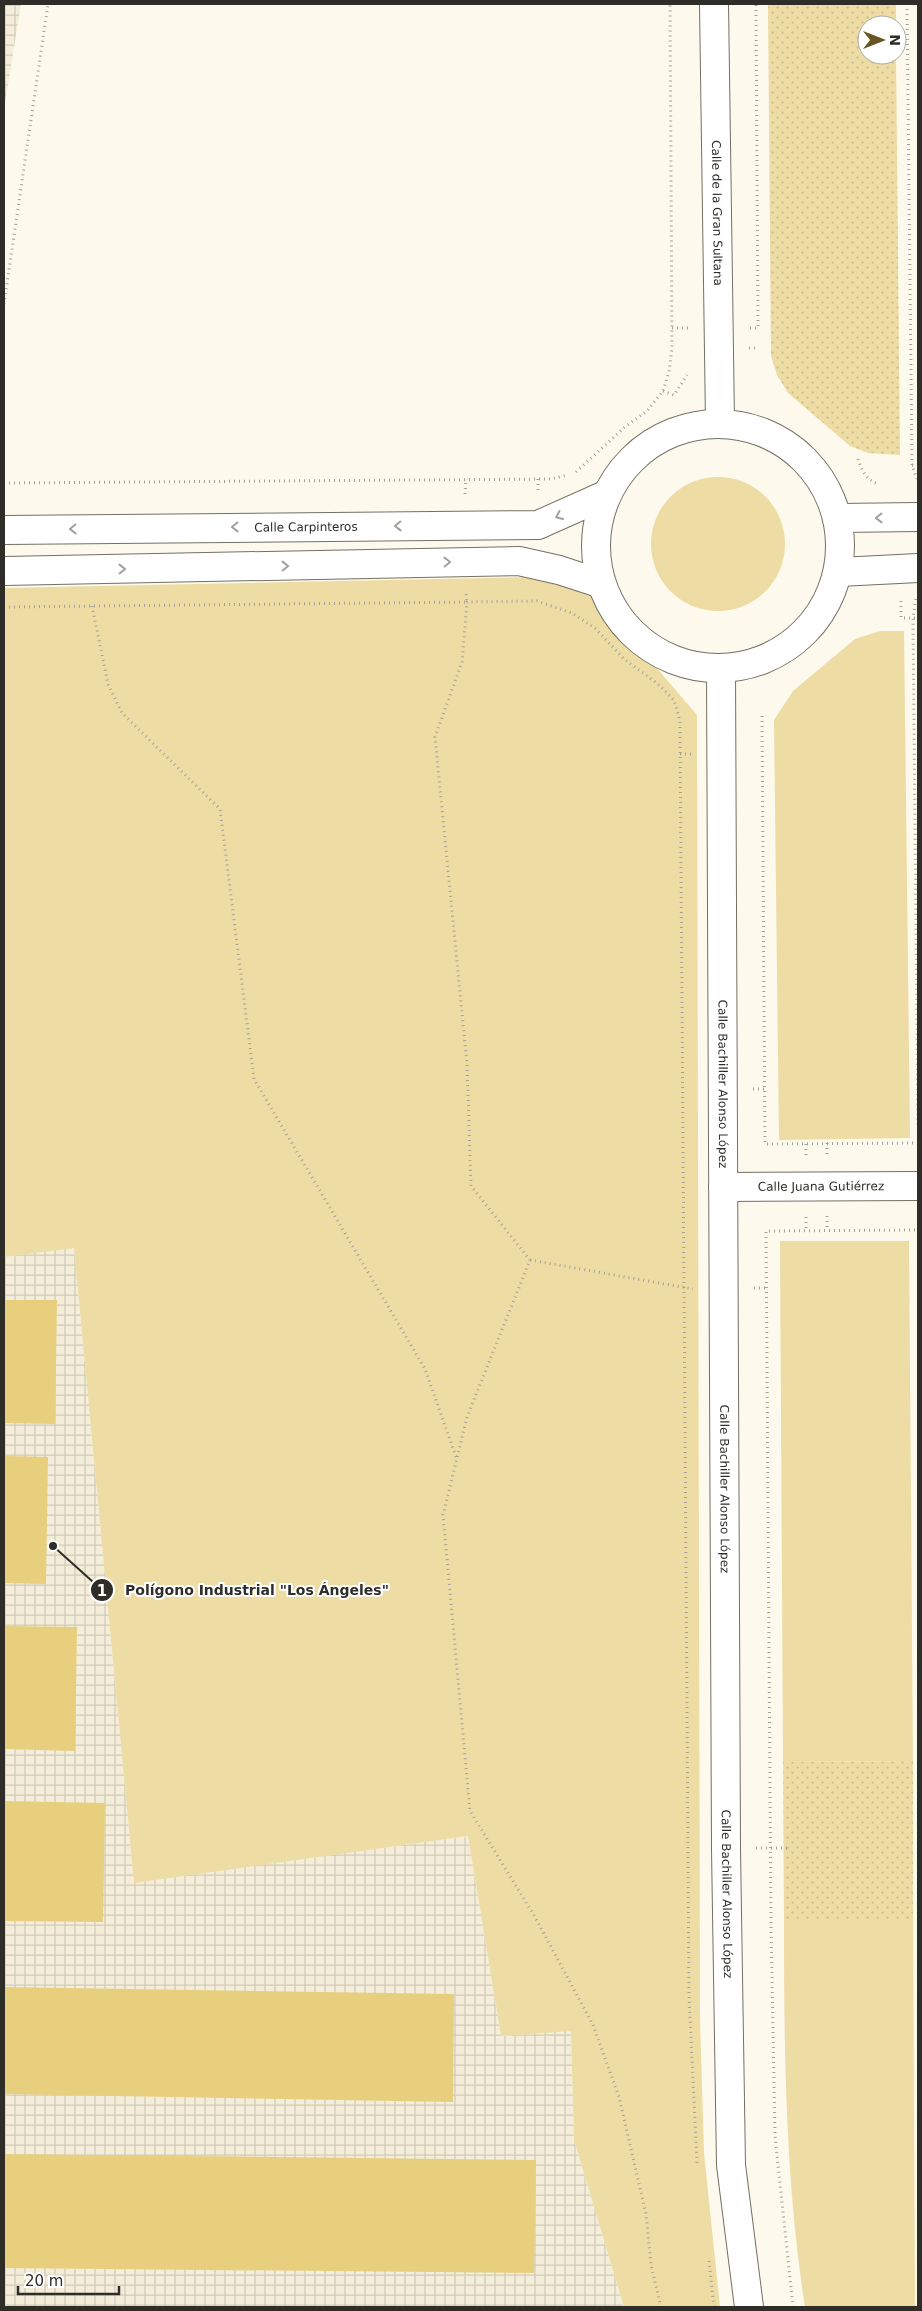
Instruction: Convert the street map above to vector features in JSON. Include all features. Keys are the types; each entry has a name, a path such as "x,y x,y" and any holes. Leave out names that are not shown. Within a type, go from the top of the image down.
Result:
{"street":[{"name":"Calle de la Gran Sultana","path":"714,4 720,422"},
{"path":"720,422 773,435 814,467 839,518 840,572 812,628 773,658 721,669 689,667 630,634 599,583 594,546 603,496 620,471 652,441 720,422"},
{"name":"Calle Carpinteros","path":"4,530 538,525 603,496"},
{"path":"839,518 918,518"},
{"path":"4,571 519,561 559,570 599,583"},
{"path":"840,572 918,568"},
{"name":"Calle Bachiller Alonso López","path":"721,669 726,1839 731,2165 749,2307"},
{"name":"Calle Juana Gutiérrez","path":"723,1187 918,1186"}],"path":[{"path":"4,304 48,4"},
{"path":"4,483 551,479 572,474 586,464 626,426 647,411 663,392 669,372 672,348 670,4"},
{"path":"907,4 912,465 918,482"},
{"path":"858,459 862,469 872,482 881,485"},
{"path":"912,465 918,465"},
{"path":"917,598 913,618 918,1126"},
{"path":"684,1289 530,1260 471,1186 467,1064 435,737 462,662 467,602 537,601 572,613 596,629 624,659 658,684 674,700 680,721 689,1996 698,2170"},
{"path":"92,606 108,684 122,713 220,809 254,1079 425,1369 457,1458"},
{"path":"901,618 918,618"},
{"path":"762,716 765,1144 918,1143"},
{"path":"793,2307 775,2117 770,1905 766,1231 918,1230"},
{"path":"530,1260 467,1417 443,1515 470,1811 535,1917 593,2025 619,2097 646,2214 651,2265 661,2307"},
{"path":"708,2258 714,2307"}],"shaded area":[{"path":"4,4 21,4 4,109"},
{"path":"768,4 896,4 896,15 857,15 857,65 896,65 900,455 868,453 850,446 788,393 777,375 771,356"},
{"path":"718,477 744,482 755,488 765,497 774,507 780,518 785,544 780,570 774,581 765,591 755,600 744,606 718,611 692,606 681,600 671,591 662,581 656,570 651,544 656,518 662,507 671,497 681,488 692,482"},
{"path":"578,576 697,715 700,2020 704,2153 720,2307 624,2307 574,2140 571,2031 501,2036 468,1836 134,1883 74,1248 4,1257 4,588"},
{"path":"880,631 904,631 910,1138 779,1140 774,720 793,691 855,639"},
{"path":"780,1241 909,1241 913,1761 783,1762"},
{"path":"74,1247 134,1882 468,1836 501,2036 571,2030 574,2140 624,2307 4,2307 4,1257"},
{"path":"913,1761 913,1919 784,1919 783,1762"},
{"path":"784,1919 913,1919 915,2307 805,2307 793,2211 787,2114"}],"building":[{"path":"4,1300 57,1300 55,1424 4,1423"},
{"path":"4,1456 48,1457 46,1584 4,1583"},
{"path":"4,1626 77,1627 75,1751 4,1749"},
{"path":"4,1801 105,1803 103,1922 4,1921"},
{"path":"4,1987 454,1994 453,2102 4,2094"},
{"path":"4,2154 536,2160 534,2273 4,2268"}],"place":[{"name":"Polígono Industrial \"Los Ángeles\"","path":"53,1546"}]}
